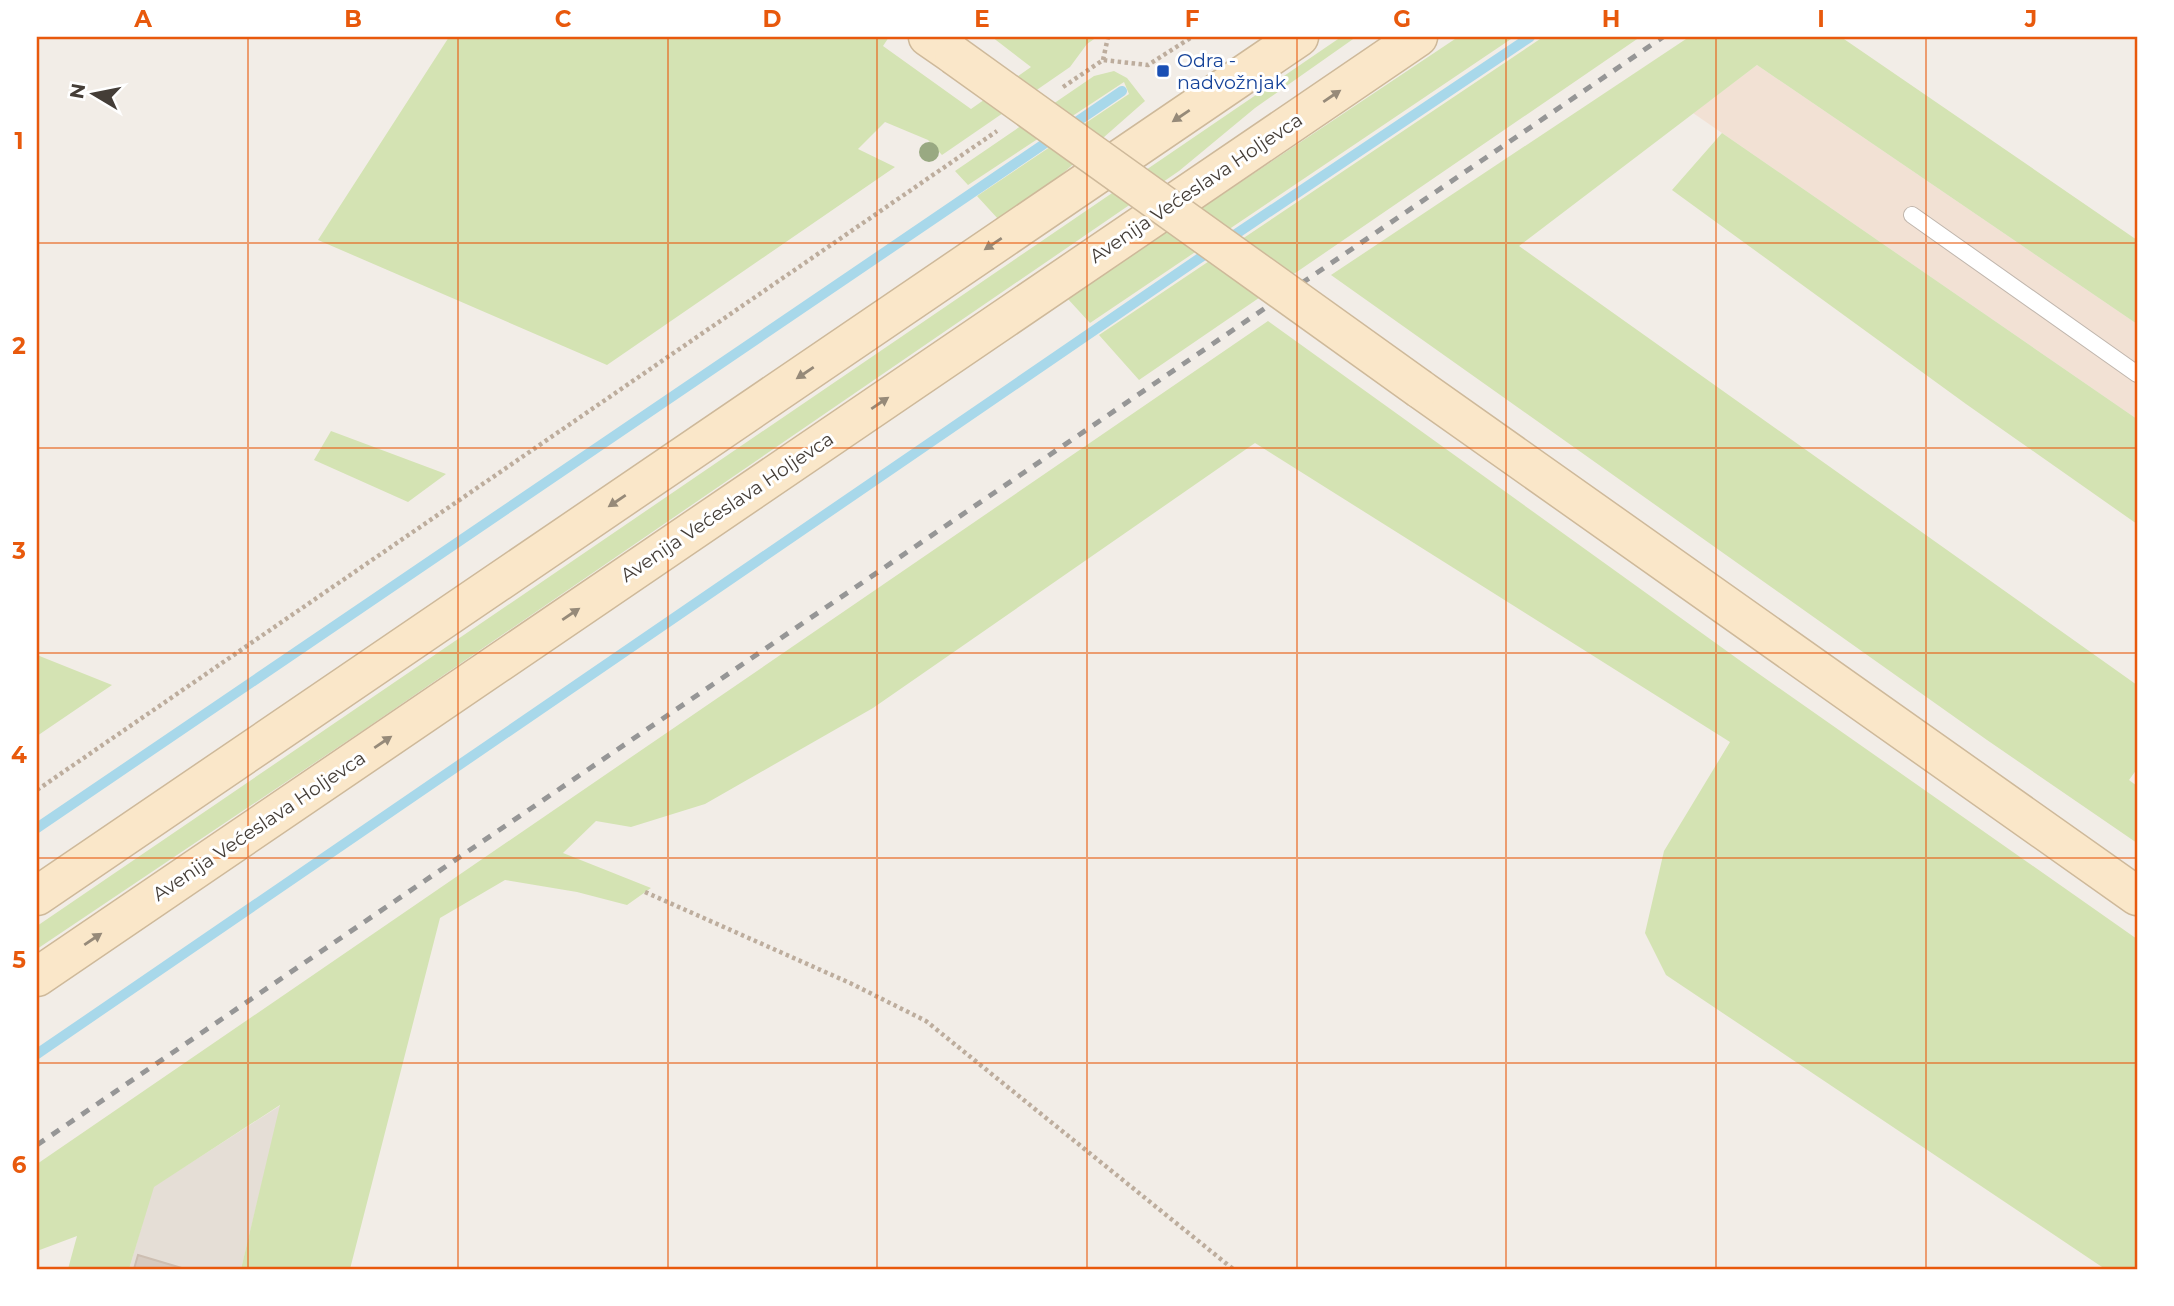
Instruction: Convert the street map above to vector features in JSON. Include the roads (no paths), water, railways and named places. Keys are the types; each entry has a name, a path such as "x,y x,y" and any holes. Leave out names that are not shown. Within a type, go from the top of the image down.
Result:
{"main road":[{"path":"37,896 1298,37"},
{"name":"Avenija Većeslava Holjevca","path":"37,977 1418,37"},
{"path":"941,46 2137,897"}],"lane":[{"path":"1912,215 2137,373"}],"waterway":[{"path":"1227,240 1530,37"},
{"path":"37,828 1122,91"},
{"path":"37,1054 1213,249"}],"railway":[{"path":"37,1145 1663,37"}],"place":[{"name":"Odra - nadvožnjak","path":"1163,71"}]}
